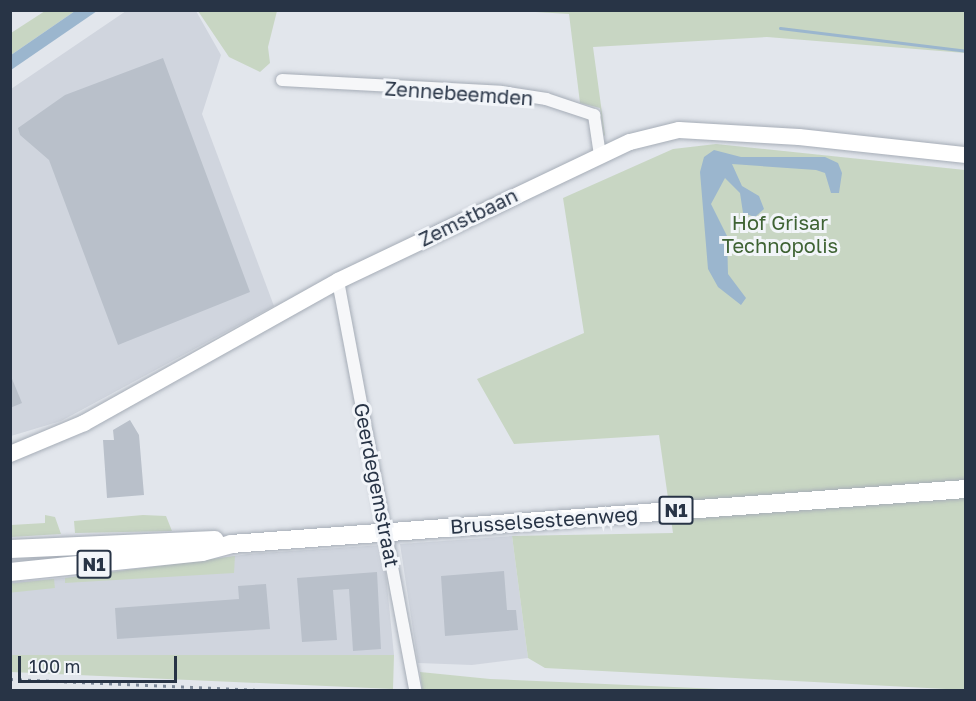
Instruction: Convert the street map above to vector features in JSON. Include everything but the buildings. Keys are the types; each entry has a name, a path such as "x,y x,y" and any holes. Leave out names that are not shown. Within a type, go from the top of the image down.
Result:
{"main road":[{"name":"Brusselsesteenweg","path":"10,549 121,541 231,544 966,489"},
{"name":"Brusselsesteenweg","path":"10,572 202,552 231,544"}],"street":[{"name":"Zennebeemden","path":"282,80 501,92 546,99 594,115 600,155"},
{"name":"Zemstbaan","path":"10,454 84,423 338,281 630,142 678,130 799,137 966,155"},
{"name":"Geerdegemstraat","path":"338,281 415,690"}],"shaded area":[{"path":"126,11 196,11 221,55 202,114 274,306 61,421 11,436 11,89"},
{"path":"512,536 528,658 472,665 418,663 400,544"},
{"path":"383,545 394,655 11,655 10,582 116,574 248,554"}],"green space":[{"path":"45,11 75,11 11,55 11,33"},
{"path":"198,11 277,11 268,47 270,63 260,72 229,57"},
{"path":"519,11 965,11 965,53 767,37 593,47 604,136 600,108 580,103 569,14"},
{"name":"Hof Grisar Technopolis","path":"716,144 965,170 965,690 545,668 528,658 512,536 673,533 659,435 514,444 477,379 584,333 563,198 673,149"},
{"path":"45,515 55,517 61,534 11,537 11,525 45,523"},
{"path":"143,515 166,516 172,531 75,533 74,521"},
{"path":"235,556 234,573 65,583 65,578"},
{"path":"54,579 55,588 12,592 11,583"},
{"path":"11,655 394,655 393,689 11,672"},
{"path":"420,672 490,679 742,690 422,690"}],"water":[{"path":"75,11 97,11 11,70 11,55"},
{"path":"714,150 741,157 825,157 838,163 842,173 839,193 831,193 825,173 816,170 732,164 742,186 759,196 764,209 755,217 743,213 740,193 725,178 711,204 727,236 728,274 746,298 741,305 718,287 708,269 700,172 704,157"}],"waterway":[{"path":"780,28 966,51"}],"railway":[{"path":"10,679 259,690"}]}
